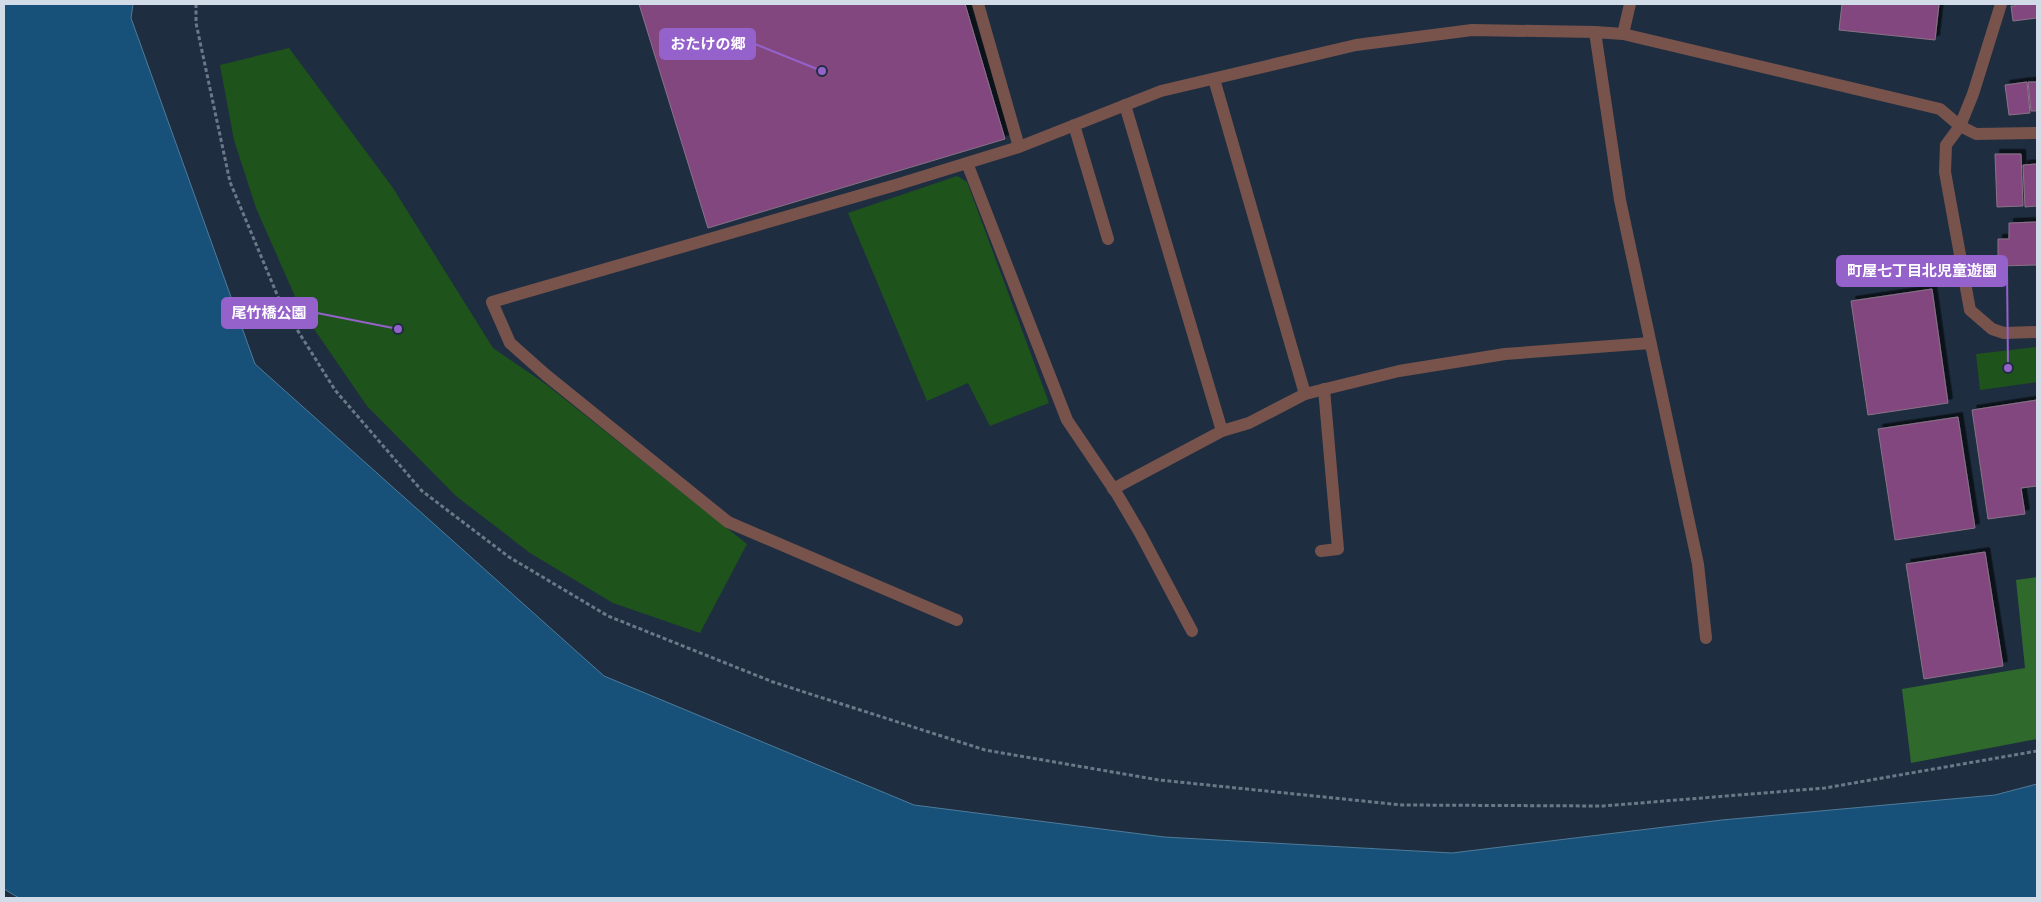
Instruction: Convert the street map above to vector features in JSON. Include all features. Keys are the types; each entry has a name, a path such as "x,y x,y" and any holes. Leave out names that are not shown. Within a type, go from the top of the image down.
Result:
{"street":[{"path":"978,4 1020,147"},
{"path":"1623,34 1630,4"},
{"path":"2001,4 1973,94 1960,126 1946,145 1945,172 1970,310 1992,329 2004,333 2037,332"},
{"path":"957,620 728,522 510,343 492,302 1020,147 1161,92 1356,45 1472,30 1623,34 1940,109 1960,126 1976,134 2037,133"},
{"path":"1596,32 1620,200 1698,564 1706,638"},
{"path":"1214,79 1305,394"},
{"path":"1125,105 1222,431"},
{"path":"1074,125 1108,239"},
{"path":"967,163 1067,420 1140,533 1192,632"},
{"path":"1113,489 1222,431 1250,423 1305,394 1399,370 1505,354 1650,343"},
{"path":"1321,551 1338,549 1324,389"}],"green space":[{"path":"289,48 393,188 493,348 547,385 747,544 700,633 613,603 530,553 456,496 367,406 301,310 256,208 234,140 220,65"},
{"path":"957,176 967,182 1049,403 990,426 968,383 927,401 848,213"},
{"path":"2037,347 2037,382 1980,390 1976,354"},
{"path":"2037,577 2037,739 1911,763 1902,689 2025,668 2016,580"}],"water":[{"path":"4,4 133,4 131,18 255,364 604,676 914,805 1164,837 1452,853 1722,820 1995,795 2037,784 2037,898 19,898 4,889"}],"building":[{"path":"639,4 965,4 1005,139 708,228"},
{"path":"1842,4 1939,4 1935,40 1839,30"},
{"path":"2015,4 2037,4 2037,18 2013,21 2011,6 2015,6"},
{"path":"2027,82 2030,113 2009,115 2005,85"},
{"path":"2028,82 2037,82 2037,111 2031,111"},
{"path":"1995,154 2021,154 2023,206 1997,207"},
{"path":"2037,164 2037,206 2025,207 2023,165"},
{"path":"2037,222 2037,265 1998,266 1998,239 2009,239 2009,223"},
{"path":"1932,289 1948,403 1868,415 1851,301"},
{"path":"2037,400 2037,486 2021,488 2025,514 1988,519 1972,410"},
{"path":"1958,417 1975,528 1895,540 1878,429"},
{"path":"1985,552 2003,666 1924,679 1906,564"}],"place":[{"name":"おたけの郷","path":"822,71"},
{"name":"尾竹橋公園","path":"398,329"},
{"name":"町屋七丁目北児童遊園","path":"2008,368"}]}
